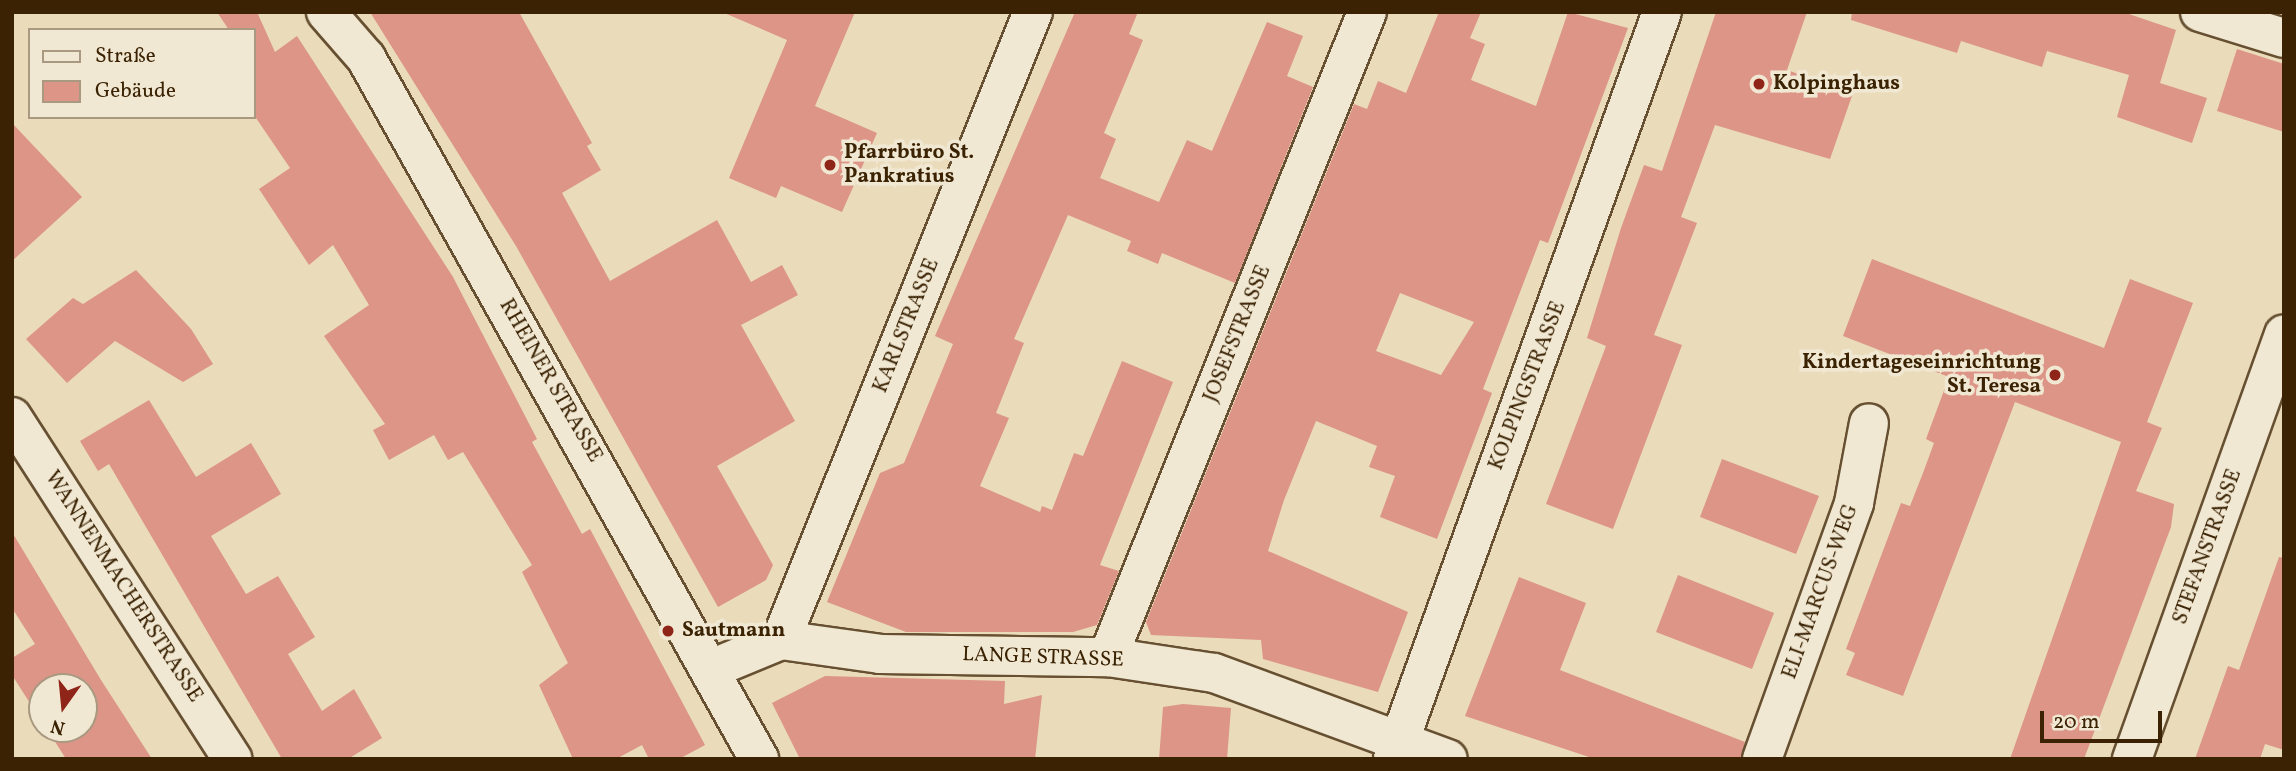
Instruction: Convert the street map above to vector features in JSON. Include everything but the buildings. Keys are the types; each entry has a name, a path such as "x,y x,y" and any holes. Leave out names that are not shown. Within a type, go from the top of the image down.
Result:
{"street":[{"name":"RHEINER STRASSE","path":"326,12 366,58 711,669 746,755"},
{"name":"KARLSTRASSE","path":"781,640 1034,12"},
{"name":"JOSEFSTRASSE","path":"1108,657 1367,12"},
{"name":"KOLPINGSTRASSE","path":"1395,749 1662,12"},
{"path":"2200,12 2284,38"},
{"name":"STEFANSTRASSE","path":"2132,759 2284,334"},
{"name":"WANNENMACHERSTRASSE","path":"12,417 232,759"},
{"name":"ELI-MARCUS-WEG","path":"1762,759 1854,503 1869,422"},
{"path":"711,669 781,640"},
{"name":"LANGE STRASSE","path":"781,640 880,654 1108,657 1214,673 1395,749 1448,759"}],"place":[{"name":"Kolpinghaus","path":"1759,84"},
{"name":"Pfarrbüro St. Pankratius","path":"830,165"},
{"name":"Kindertageseinrichtung St. Teresa","path":"2055,375"},
{"name":"Sautmann","path":"668,631"}]}
